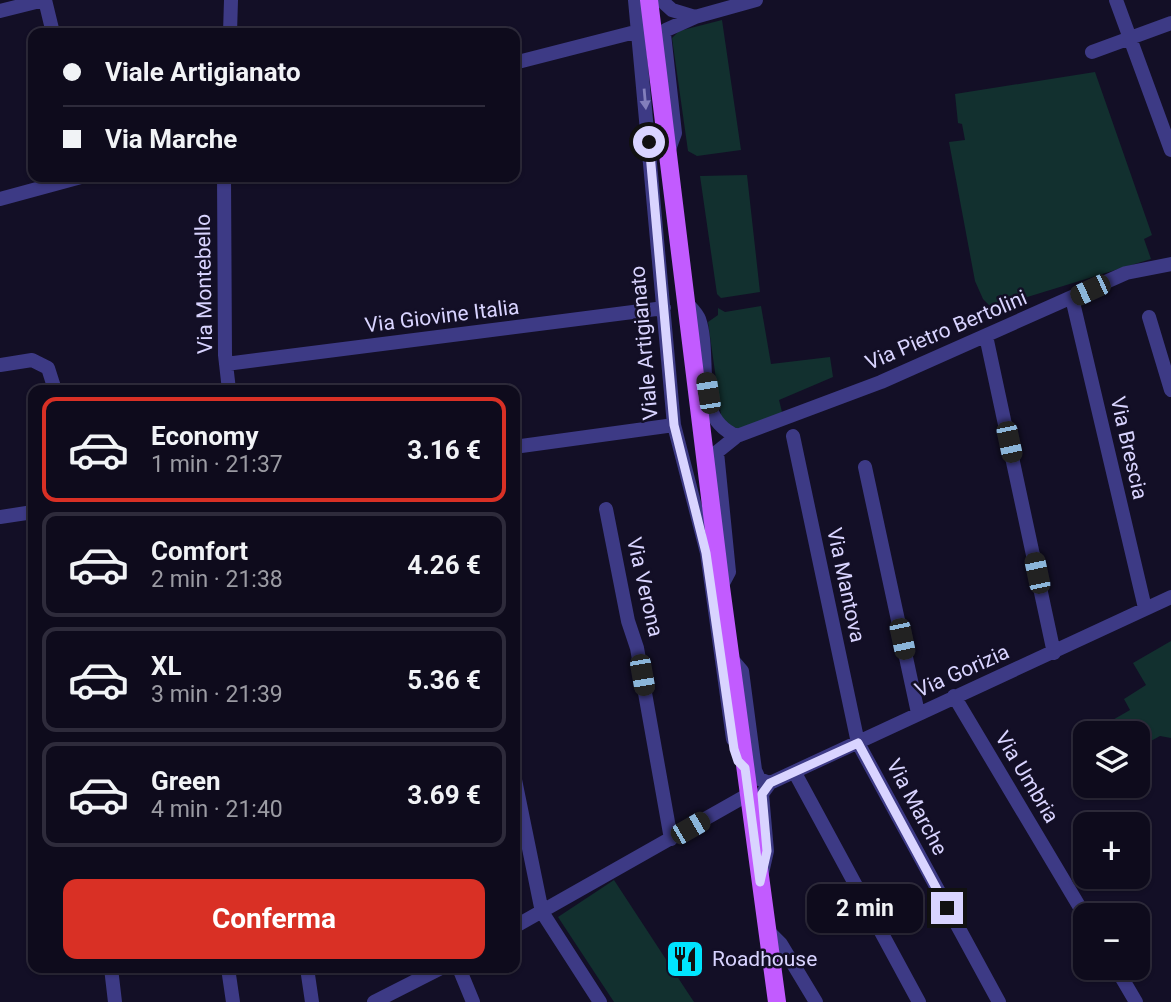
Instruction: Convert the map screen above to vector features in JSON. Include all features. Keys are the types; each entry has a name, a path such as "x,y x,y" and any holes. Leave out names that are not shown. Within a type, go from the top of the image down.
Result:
{"main road":[{"path":"646,31 649,0"},
{"name":"Viale Artigianato","path":"646,31 668,154 721,587 777,1002"}],"street":[{"path":"0,11 44,0 52,28"},
{"path":"230,28 232,0"},
{"path":"520,62 646,31 635,0"},
{"path":"661,0 672,10 695,17"},
{"path":"668,154 676,133 664,34 670,27 695,17 756,0"},
{"path":"1116,0 1171,150"},
{"path":"1092,52 1171,23"},
{"name":"Viale Artigianato","path":"646,31 674,425 706,553 734,749 738,761 745,768"},
{"path":"0,199 63,182"},
{"name":"Via Montebello","path":"224,182 228,385"},
{"name":"Via Pietro Bertolini","path":"737,436 881,382 1126,273 1171,264"},
{"name":"Via Brescia","path":"1072,298 1145,608"},
{"path":"685,301 699,318 711,412 723,430 737,436 717,452 729,572 721,587"},
{"name":"Via Giovine Italia","path":"226,364 664,308"},
{"path":"1149,317 1171,390"},
{"path":"986,336 1054,653"},
{"path":"0,365 32,360 48,368 53,385"},
{"path":"520,446 674,425"},
{"name":"Via Mantova","path":"793,436 858,743"},
{"path":"865,467 918,713"},
{"name":"Via Verona","path":"606,509 628,621 637,648 671,839"},
{"path":"0,517 28,513"},
{"name":"Via Gorizia","path":"770,783 1171,597"},
{"path":"730,657 742,671 755,770 759,779 770,783 762,794 767,851 760,882"},
{"name":"Via Umbria","path":"954,696 1077,903"},
{"name":"Via Marche","path":"858,743 999,1002"},
{"path":"795,773 919,1002"},
{"path":"520,924 748,794"},
{"path":"520,804 542,912 600,1002"},
{"path":"767,930 782,944 816,1002"},
{"path":"112,973 116,1002"},
{"path":"229,973 233,1002"},
{"path":"308,973 312,1002"},
{"path":"373,1002 431,973"},
{"path":"461,973 473,1002"},
{"path":"1123,980 1136,1002"}],"green space":[{"path":"722,20 741,150 697,156 688,151 672,38 679,31"},
{"path":"1095,72 1152,235 1144,239 1151,259 992,308 983,299 975,281 949,142 965,140 962,124 958,123 955,94"},
{"path":"747,175 760,292 721,298 717,294 700,176"},
{"path":"761,306 771,364 830,357 833,377 779,400 783,416 743,431 722,422 708,322 718,315 718,308 725,312"},
{"path":"1171,641 1171,738 1160,736 1150,741 1150,721 1111,721 1130,710 1124,699 1146,685 1133,663"},
{"path":"614,880 694,1002 614,1002 558,917"}],"place":[{"name":"Roadhouse","path":"685,959"}],"route":[{"path":"649,142 674,425 706,553 734,749 738,761 745,768 760,882 767,851 762,794 765,788 770,783 858,743 947,908"}]}
